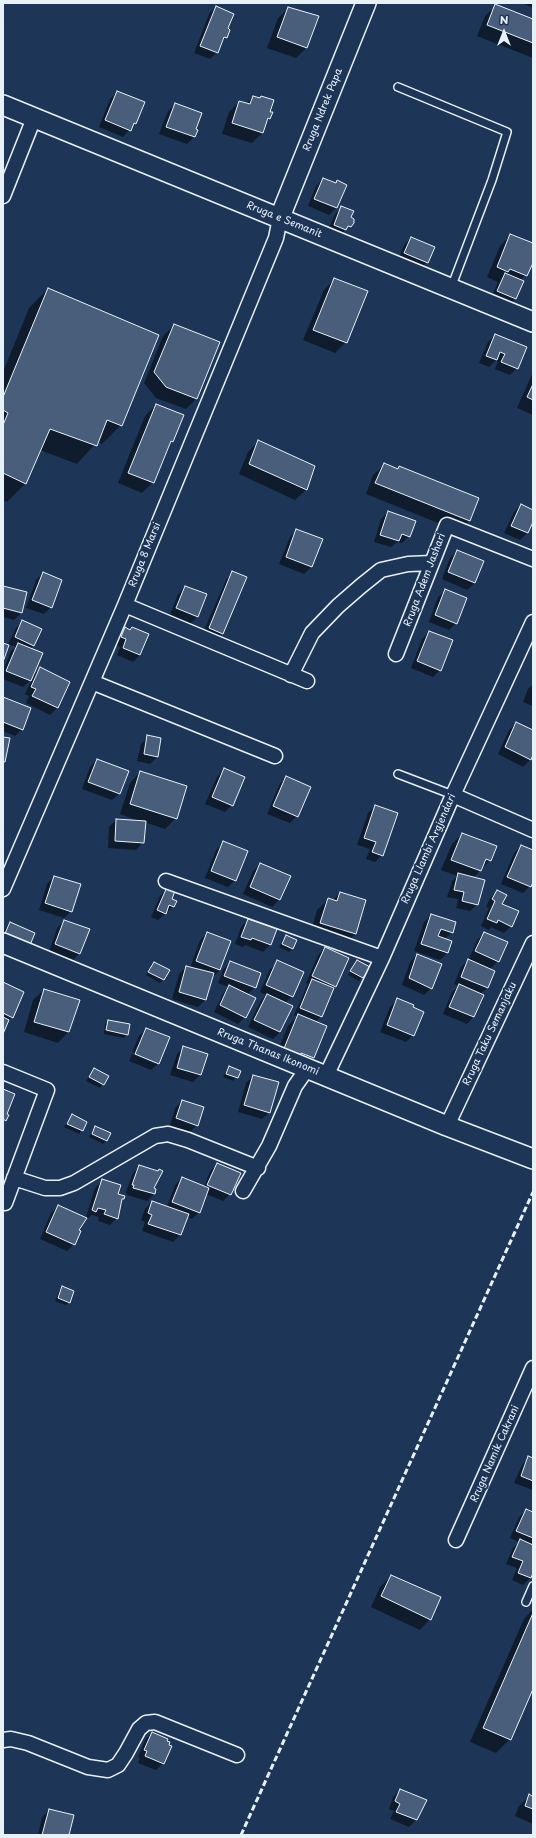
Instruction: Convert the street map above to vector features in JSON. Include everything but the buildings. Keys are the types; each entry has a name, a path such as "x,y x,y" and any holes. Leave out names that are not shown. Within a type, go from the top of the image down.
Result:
{"street":[{"name":"Rruga Ndrek Papa","path":"280,218 366,3"},
{"name":"Rruga e Semanit","path":"3,106 533,322"},
{"path":"3,196 34,118"},
{"name":"Rruga 8 Marsi","path":"3,889 125,605 276,238 280,218"},
{"name":"Rruga Adem Jashari","path":"396,654 447,525 533,559"},
{"path":"291,674 312,634 338,606 381,570 408,564 432,563"},
{"path":"125,605 307,681"},
{"name":"Rruga Llambi Argjendari","path":"326,1076 382,958 452,795 533,622"},
{"path":"92,682 275,756"},
{"path":"452,795 533,830"},
{"path":"166,882 382,958"},
{"name":"Rruga Taku Semanjaku","path":"447,1126 533,943"},
{"name":"Rruga Thanas Ikonomi","path":"3,944 447,1126 533,1159"},
{"path":"243,1191 258,1168 269,1146 295,1086 307,1069"},
{"path":"3,1072 47,1090 5,1203"},
{"path":"14,1178 44,1188 60,1188 74,1183 155,1136 168,1134 188,1140 258,1168"},
{"name":"Rruga Namik Cakrani","path":"456,1540 533,1368"},
{"path":"3,1740 11,1739 28,1743 88,1767 108,1770 118,1765 139,1729 146,1723 155,1722 237,1755"}],"lane":[{"path":"398,88 507,132 492,180 451,288"},
{"path":"398,774 452,795"},
{"path":"526,1602 533,1586"}],"railway":[{"path":"241,1835 533,1192"}]}
